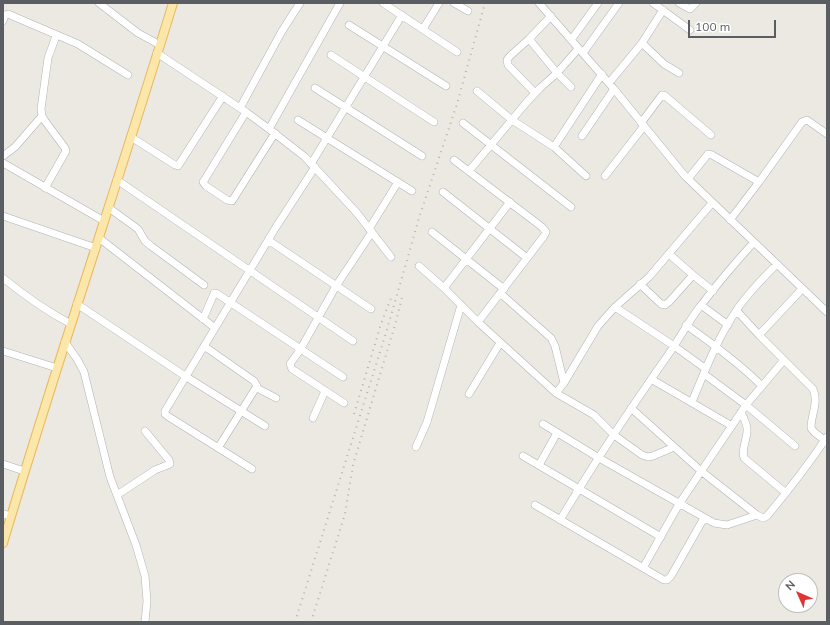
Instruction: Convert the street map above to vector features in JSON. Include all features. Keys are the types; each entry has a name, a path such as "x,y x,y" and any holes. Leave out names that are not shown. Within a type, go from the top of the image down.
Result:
{"main road":[{"path":"3,542 7,515 24,471 109,208 173,3"}],"street":[{"path":"99,3 158,49 272,131 313,166 356,213 391,257"},
{"path":"300,3 282,31 243,110 204,179 203,182 206,186 227,200 232,201 272,131 340,3"},
{"path":"384,3 457,52"},
{"path":"423,29 438,3"},
{"path":"454,3 468,11"},
{"path":"539,3 602,74 669,158 688,179 827,312"},
{"path":"571,40 598,3"},
{"path":"469,171 535,93 581,51 619,3"},
{"path":"653,3 690,30"},
{"path":"679,3 688,9 696,3"},
{"path":"609,83 642,43 663,10"},
{"path":"3,21 5,15 8,14 56,36 78,44 128,75"},
{"path":"252,469 165,414 166,408 313,166 345,107 402,15"},
{"path":"535,93 507,62 510,56 551,16"},
{"path":"349,25 446,86"},
{"path":"45,188 66,151 42,116 41,110 48,58 56,36"},
{"path":"529,39 557,73 571,87"},
{"path":"642,43 664,64 679,73"},
{"path":"331,55 434,122"},
{"path":"554,147 602,74"},
{"path":"315,88 422,156"},
{"path":"582,136 614,89"},
{"path":"477,91 512,120 554,147 586,176"},
{"path":"605,176 643,125 662,95 664,95 710,135"},
{"path":"131,137 178,166 223,96"},
{"path":"3,156 15,147 42,116"},
{"path":"298,120 412,191"},
{"path":"730,220 802,122 808,120 827,134"},
{"path":"463,122 571,207"},
{"path":"688,179 708,154 759,182"},
{"path":"454,160 542,227 546,232 478,322"},
{"path":"3,163 104,221"},
{"path":"117,180 353,341"},
{"path":"344,403 291,367 290,364 319,318 336,286 371,231 398,182"},
{"path":"443,192 527,258"},
{"path":"444,288 510,202"},
{"path":"556,394 598,326 615,307 649,277 712,203"},
{"path":"109,208 138,229 145,241 150,246 204,285"},
{"path":"3,216 96,248"},
{"path":"432,232 466,259 552,338 564,383"},
{"path":"99,238 215,328"},
{"path":"268,240 371,310"},
{"path":"560,520 631,408 674,346 686,325 754,242"},
{"path":"669,254 713,291"},
{"path":"692,402 716,346 728,325 748,296 777,264"},
{"path":"419,266 556,394 594,415 614,435 644,456 653,456 674,447"},
{"path":"640,284 661,304 665,305 693,275"},
{"path":"3,278 37,305 71,324"},
{"path":"759,335 802,289"},
{"path":"203,319 214,293 218,294 300,350 343,377"},
{"path":"77,304 185,376 265,426"},
{"path":"416,447 427,422 461,305"},
{"path":"701,305 728,325"},
{"path":"615,307 674,346 795,446"},
{"path":"631,408 701,471 757,515 763,518 767,516 808,466 826,440 814,432 811,428 816,401 812,389 737,311"},
{"path":"686,325 749,372 762,386"},
{"path":"65,342 84,372 110,477 136,545 145,576 147,601 144,622"},
{"path":"469,394 500,343"},
{"path":"204,346 257,384 257,388 218,448"},
{"path":"3,351 57,368"},
{"path":"643,568 662,537 679,504 701,471 746,405 784,360"},
{"path":"651,378 732,426"},
{"path":"257,388 276,398"},
{"path":"313,418 325,391"},
{"path":"741,412 748,431 743,451 744,458 786,493"},
{"path":"543,424 599,458 714,523 727,525 757,515"},
{"path":"117,495 155,470 170,464 169,460 145,431"},
{"path":"539,465 557,433"},
{"path":"523,456 662,537"},
{"path":"3,464 24,471"},
{"path":"535,505 664,580 669,578 704,518"}],"railway":[{"path":"295,622 386,333 419,218 457,104 485,3"},
{"path":"311,622 345,514 353,465 402,297"},
{"path":"354,414 381,324 391,298"}]}
